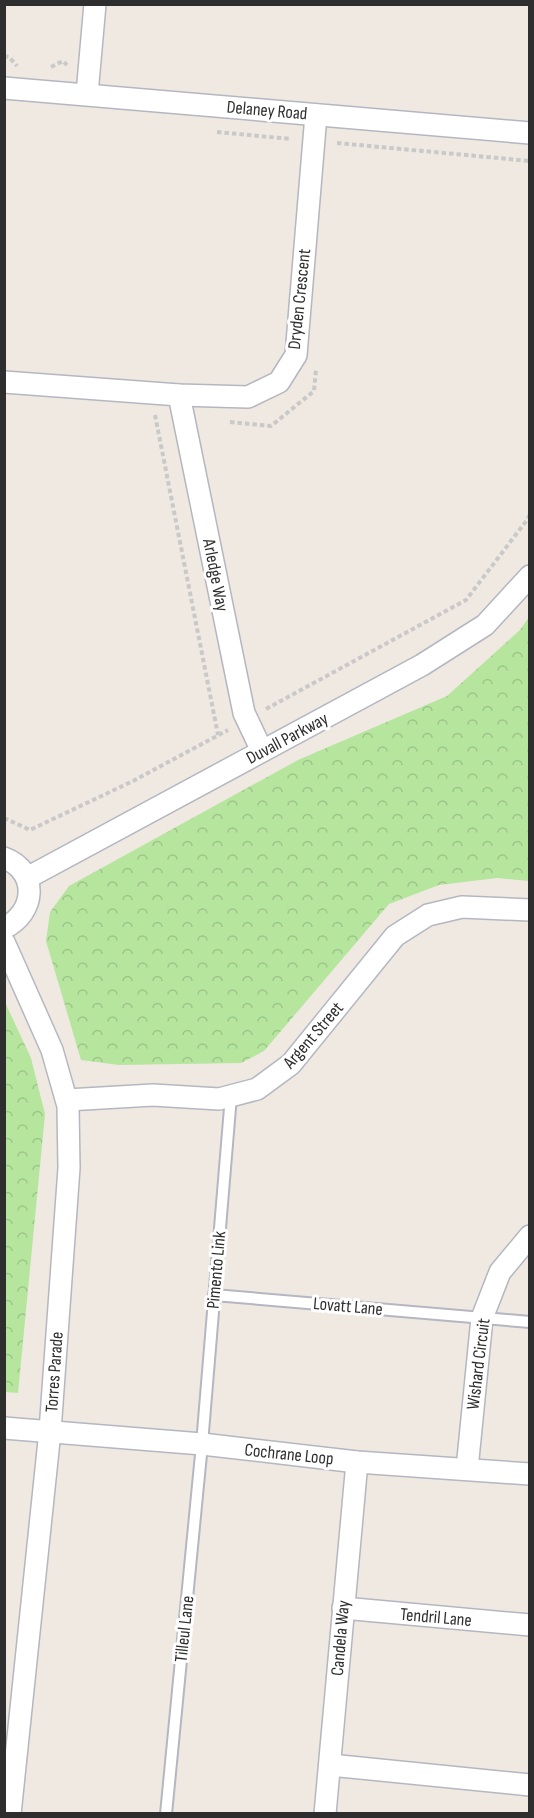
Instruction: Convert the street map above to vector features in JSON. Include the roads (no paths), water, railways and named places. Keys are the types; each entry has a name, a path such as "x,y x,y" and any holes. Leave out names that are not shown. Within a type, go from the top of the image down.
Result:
{"street":[{"path":"87,94 95,4"},
{"name":"Delaney Road","path":"4,88 530,133"},
{"name":"Dryden Crescent","path":"4,382 179,395 248,397 279,382 296,355 316,115"},
{"name":"Arledge Way","path":"179,395 244,713 262,751"},
{"name":"Duvall Parkway","path":"27,878 422,665 485,625 530,576"},
{"path":"4,858 21,869 27,878 30,897 26,910 16,923 4,928"},
{"name":"Argent Street","path":"66,1100 153,1095 219,1099 257,1089 291,1064 395,936 428,915 462,907 530,910"},
{"name":"Torres Parade","path":"4,942 52,1050 66,1100 69,1168 50,1431 10,1814"},
{"name":"Wishard Circuit","path":"467,1469 482,1318 500,1272 530,1236"},
{"name":"Cochrane Loop","path":"4,1428 202,1444 357,1462 530,1474"},
{"name":"Candela Way","path":"325,1814 357,1462"},
{"name":"Tendril Lane","path":"343,1608 530,1625"},
{"path":"330,1765 530,1785"}],"lane":[{"name":"Pimento Link","path":"202,1444 231,1096"},
{"name":"Lovatt Lane","path":"214,1295 530,1322"},
{"name":"Tilleul Lane","path":"166,1814 202,1444"}]}
